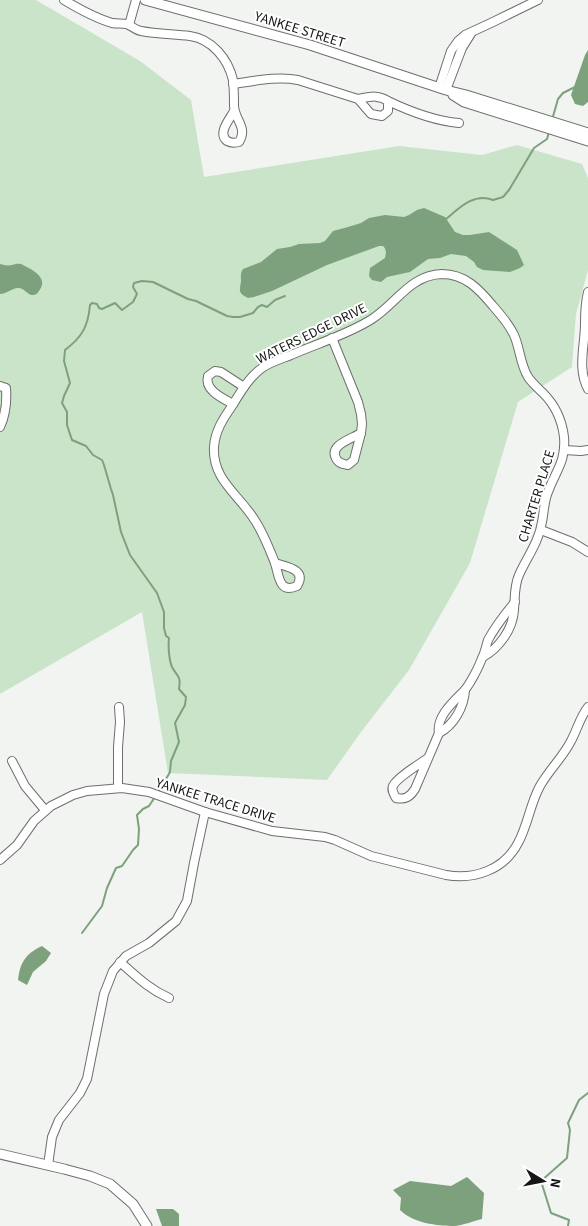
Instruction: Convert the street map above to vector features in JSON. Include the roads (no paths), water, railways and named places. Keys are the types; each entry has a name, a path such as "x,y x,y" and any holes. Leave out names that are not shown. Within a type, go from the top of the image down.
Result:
{"street":[{"path":"64,0 107,22 129,25 138,30 189,36 203,40 222,55 230,70 233,84 234,111"},
{"path":"129,25 136,0"},
{"name":"YANKEE STREET","path":"145,0 310,45 466,95 588,141"},
{"path":"443,89 462,48 472,32 538,0"},
{"path":"233,84 272,78 289,78 358,99 382,97 401,107 448,122 459,123"},
{"path":"358,99 371,114 382,116 388,111 401,107"},
{"path":"388,101 388,111"},
{"name":"YANKEE STREET","path":"551,126 588,133"},
{"name":"WATERS EDGE DRIVE","path":"275,563 256,521 219,473 214,455 214,444 220,424 244,387 256,373 269,364 332,338 375,317 418,280 443,274 459,277 480,290 508,324 516,340 524,369 533,383 547,397"},
{"path":"588,292 584,315 587,320 582,370 588,389"},
{"path":"332,338 358,402 362,424 361,433"},
{"path":"233,404 209,388 208,376 215,371 221,372 244,387"},
{"path":"0,386 6,388 7,404 0,427"},
{"name":"CHARTER PLACE","path":"428,758 395,783 392,792 396,798 407,798 411,795 421,775 439,733 438,727 446,711 465,690 483,657 490,638 515,602 516,585 541,530 546,500 561,464 564,450 561,420 547,397"},
{"path":"564,450 588,450"},
{"path":"541,530 572,542 588,552"},
{"name":"CHARTER PLACE","path":"439,733 454,720 464,700 465,690"},
{"path":"118,788 119,706"},
{"name":"YANKEE TRACE DRIVE","path":"0,860 11,852 34,821 45,810 62,800 87,790 131,788 272,831 325,836 371,856 446,875 455,877 484,873 501,863 513,852 521,837 531,805 540,786 571,741 579,721 588,707"},
{"path":"12,761 25,786 45,810"},
{"path":"48,1165 52,1137 59,1120 80,1093 87,1079 104,994 112,971 126,956 149,943 176,921 187,901 205,812"},
{"path":"120,962 152,990 169,998"},
{"path":"0,1154 90,1176 110,1184 133,1204 147,1226"}],"waterway":[{"path":"552,120 558,99 563,93 575,87"},
{"path":"445,220 473,200 479,198 493,200 503,197 534,148 547,139 549,132"},
{"path":"158,793 170,772 171,761 179,742 175,723 185,705 186,697 179,689 179,679 171,664 169,638 166,636 164,628 164,612 157,593 130,555 121,532 113,495 102,460 93,455 86,446 72,440 67,425 67,412 62,403 70,383 64,361 65,350 76,341 83,331 92,303 97,304 102,309 115,303 122,310 133,302 137,294 133,287 134,283 142,281 153,282 188,299 233,317 253,313 258,307 262,305 267,307 275,300 285,296"},
{"path":"82,933 102,906 107,888 116,868 122,866 138,845 139,829 137,815 149,806 155,797"},
{"path":"568,1226 569,1220 551,1213 541,1181 567,1158 570,1130 568,1123 579,1100 588,1093"}]}
